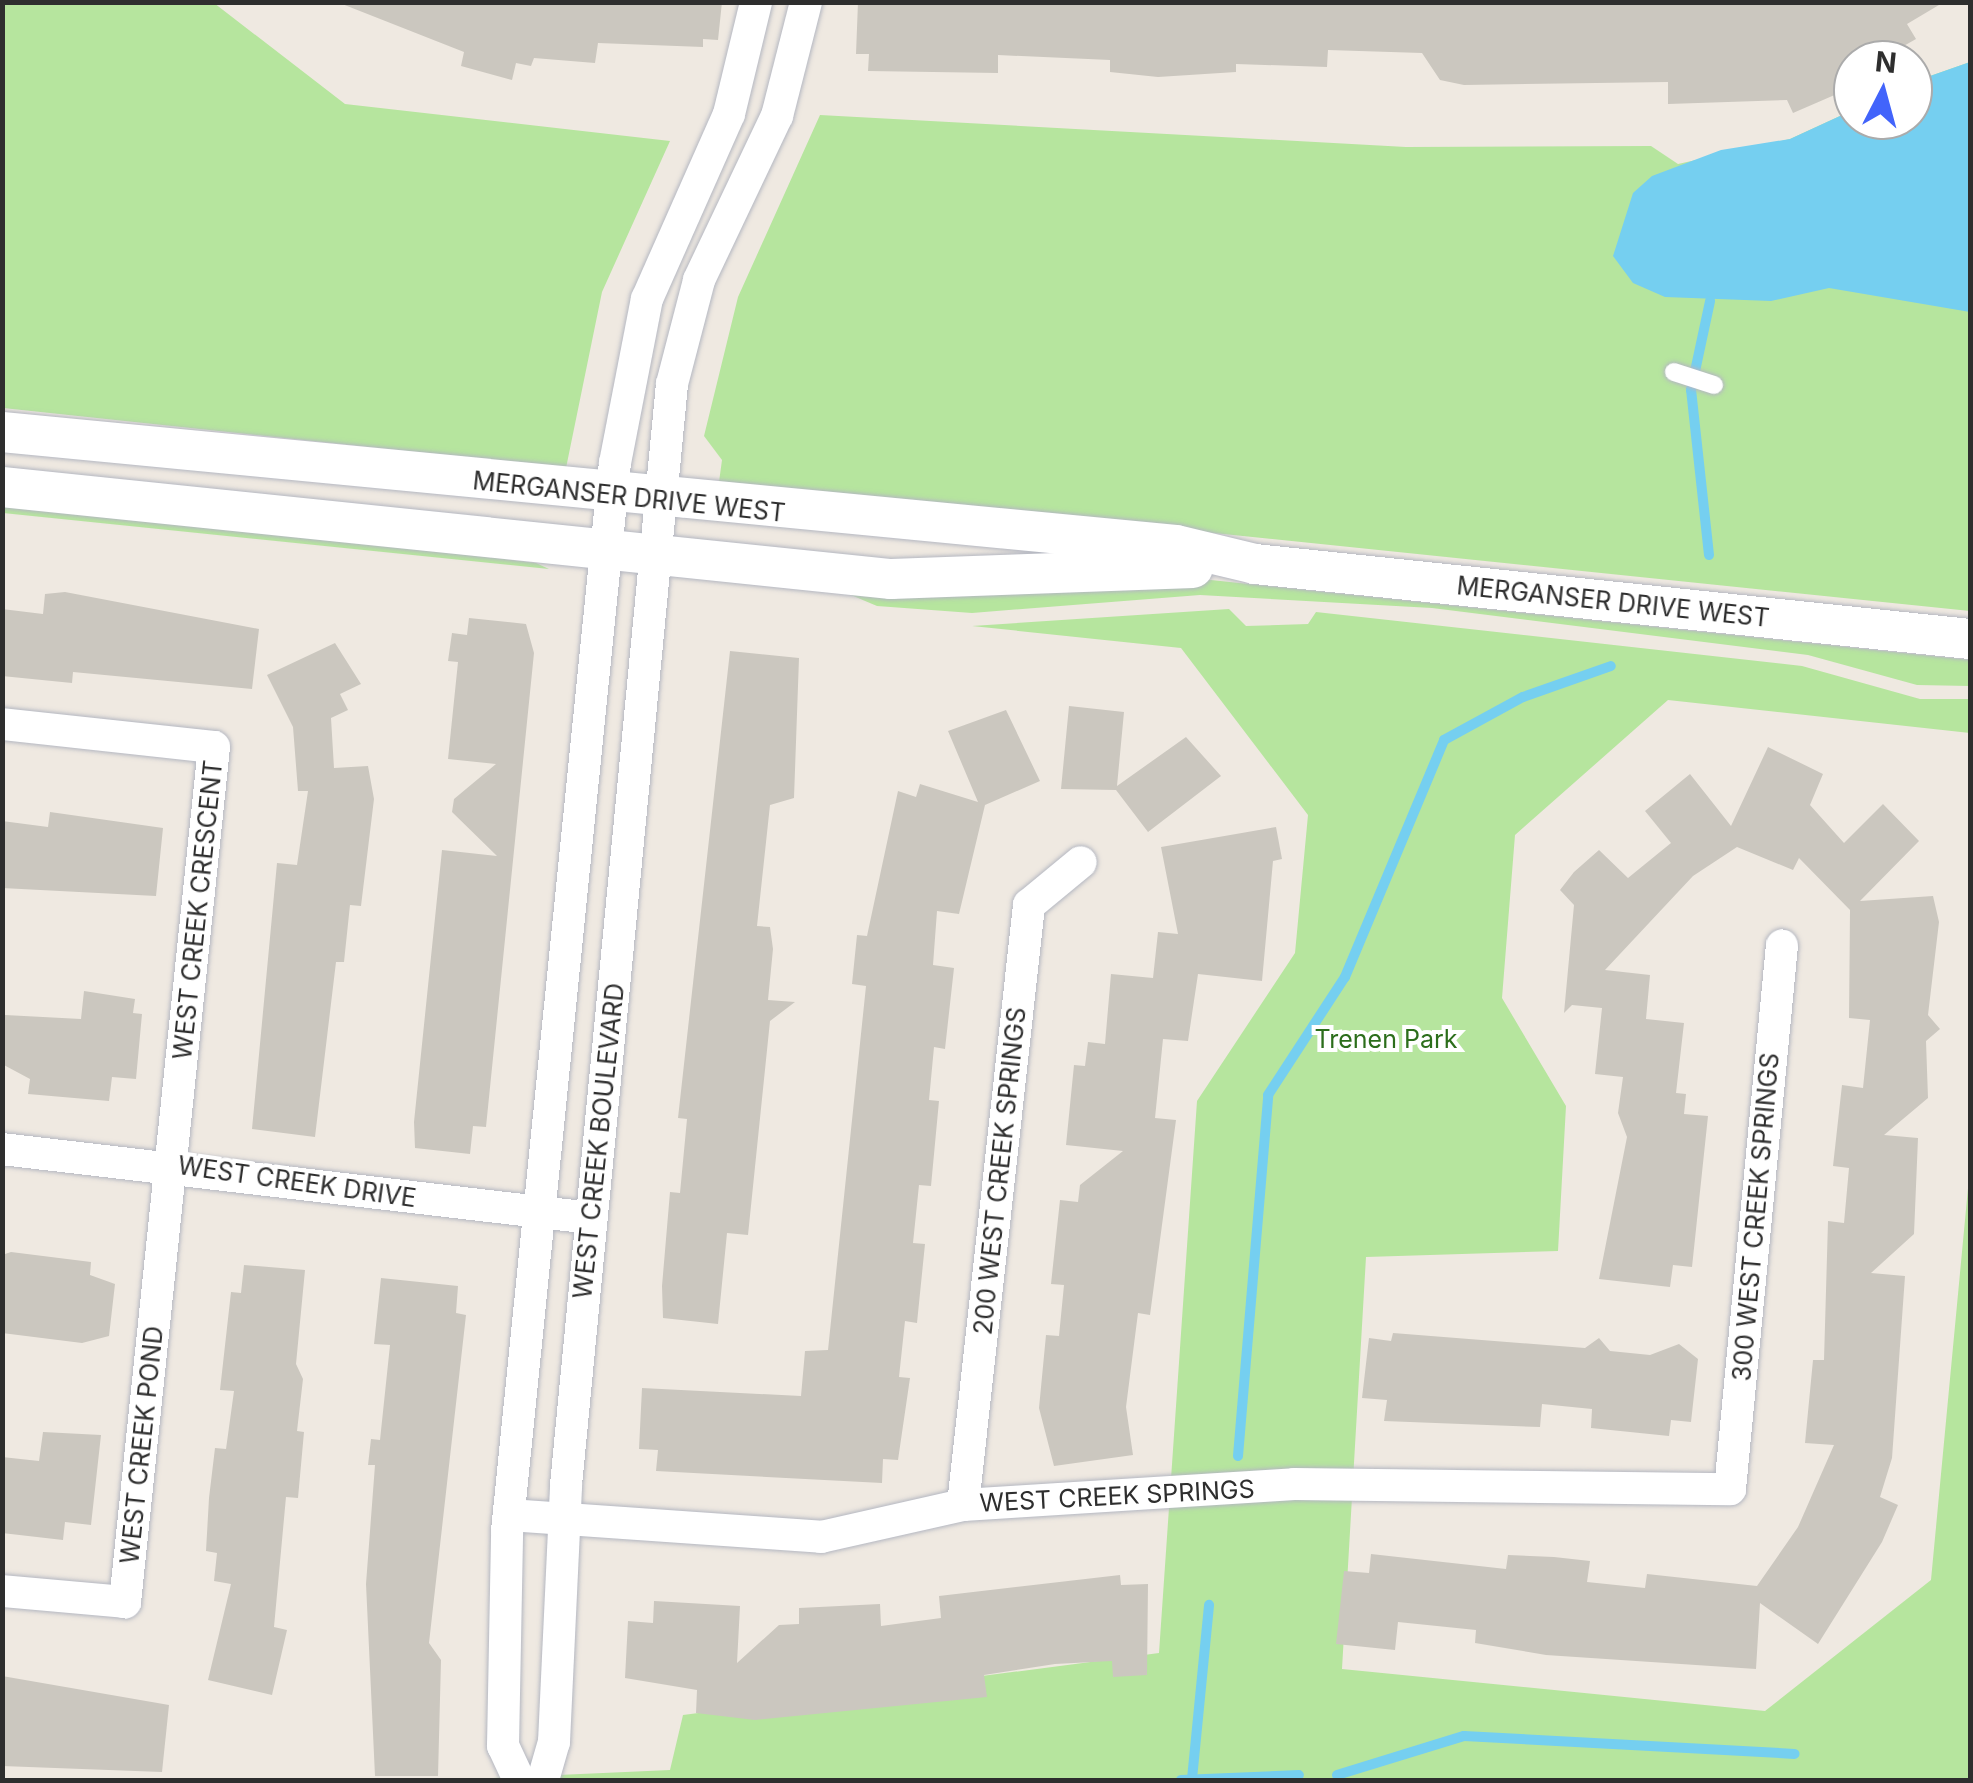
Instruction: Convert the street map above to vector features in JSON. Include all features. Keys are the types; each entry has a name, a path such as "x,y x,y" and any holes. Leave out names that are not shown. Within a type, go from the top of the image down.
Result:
{"street":[{"path":"519,1780 504,1746 508,1515 612,496 647,299 730,114 756,2"},
{"name":"WEST CREEK BOULEVARD","path":"542,1780 554,1742 564,1521 659,501 683,327 777,116 806,2"},
{"name":"MERGANSER DRIVE WEST","path":"2,432 659,501 1176,546 1255,564 1970,639"},
{"name":"MERGANSER DRIVE WEST","path":"2,486 891,579 1255,564"},
{"name":"WEST CREEK CRESCENT","path":"2,724 214,747 172,1165"},
{"name":"200 WEST CREEK SPRINGS","path":"964,1505 1029,905 1081,862"},
{"name":"300 WEST CREEK SPRINGS","path":"1730,1489 1782,945"},
{"name":"WEST CREEK DRIVE","path":"2,1149 172,1165 592,1218"},
{"name":"WEST CREEK POND","path":"2,1591 124,1602 172,1165"},
{"name":"WEST CREEK SPRINGS","path":"508,1515 821,1537 964,1505 1312,1484 1730,1489"}],"lane":[{"path":"1674,372 1714,385"}],"green space":[{"path":"3,3 214,3 345,104 670,141 602,292 566,468 3,408"},
{"path":"1970,62 1970,611 719,482 722,460 704,436 738,297 820,115 1406,147 1651,146 1678,164 1790,139 1833,119 1833,140 1933,140 1933,75"},
{"path":"3,506 430,550 536,563 549,569 3,513"},
{"path":"1211,580 1970,660 1970,686 1917,685 1808,655 1432,608 1200,595 972,613 877,606 851,595"},
{"name":"Trenen Park","path":"1229,609 1246,626 1308,624 1316,612 1802,666 1920,699 1970,699 1970,733 1668,700 1515,835 1502,998 1566,1106 1558,1251 1366,1257 1342,1669 1765,1711 1931,1580 1970,1167 1970,1780 449,1780 670,1770 683,1715 1159,1653 1197,1101 1295,953 1308,815 1181,648 972,626"}],"water":[{"path":"1970,62 1970,312 1829,288 1771,301 1665,297 1633,283 1613,256 1633,193 1652,176 1721,150 1790,139 1833,119 1833,140 1933,140 1933,75"}],"building":[{"path":"337,2 722,2 718,40 703,39 703,47 598,43 595,63 534,58 531,66 516,63 512,80 461,66 464,52"},
{"path":"858,2 1944,2 1907,24 1914,40 1833,40 1833,96 1793,113 1787,100 1668,104 1668,82 1464,85 1440,80 1422,53 1328,50 1327,67 1236,64 1236,72 1158,77 1110,72 1110,60 998,55 998,73 868,71 869,54 856,54"},
{"path":"65,592 259,629 252,689 73,672 72,683 2,676 2,609 43,614 45,594"},
{"path":"469,618 526,624 534,653 486,1127 473,1126 470,1154 415,1148 414,1122 442,850 497,856 452,812 454,799 496,764 448,759 458,662 448,661 452,633 467,635"},
{"path":"335,643 361,684 340,694 348,710 331,718 334,768 368,766 374,799 361,906 350,905 344,962 336,962 315,1137 252,1129 277,863 297,865 308,791 298,791 293,727 267,675"},
{"path":"730,651 799,658 794,798 770,805 757,926 770,927 773,949 768,1000 795,1002 770,1021 748,1235 727,1233 718,1324 663,1318 662,1286 670,1192 680,1193 687,1119 678,1118"},
{"path":"1069,706 1124,712 1117,786 1186,737 1221,776 1148,832 1116,790 1061,789"},
{"path":"1006,710 1040,781 985,805 959,914 937,911 933,965 954,968 945,1049 934,1047 929,1100 939,1101 931,1186 919,1185 913,1243 925,1244 917,1323 905,1321 899,1377 910,1378 898,1460 883,1459 882,1483 656,1471 658,1450 639,1449 642,1388 801,1396 805,1351 828,1350 866,986 852,984 857,935 867,936 898,791 916,797 920,784 978,802 948,731"},
{"path":"1768,747 1823,774 1810,805 1844,843 1883,804 1919,841 1860,901 1933,896 1939,922 1928,1015 1940,1029 1926,1041 1928,1098 1884,1135 1918,1138 1914,1234 1871,1273 1905,1276 1892,1458 1880,1497 1898,1505 1882,1542 1818,1644 1760,1603 1756,1669 1546,1655 1475,1643 1476,1630 1398,1622 1395,1650 1336,1644 1344,1571 1369,1573 1371,1554 1506,1569 1508,1555 1554,1557 1590,1561 1587,1582 1645,1588 1647,1574 1757,1586 1798,1527 1834,1445 1805,1443 1813,1360 1824,1360 1828,1221 1844,1223 1849,1168 1833,1166 1842,1085 1863,1088 1870,1020 1849,1018 1850,910 1799,858 1793,870 1737,847 1693,876 1605,970 1650,975 1646,1019 1684,1023 1676,1093 1686,1094 1684,1114 1708,1116 1692,1267 1673,1265 1670,1287 1599,1279 1627,1137 1618,1113 1623,1077 1595,1074 1602,1008 1572,1005 1564,1013 1574,905 1560,890 1599,850 1628,878 1671,843 1645,811 1690,774 1731,826"},
{"path":"50,812 163,828 156,896 2,888 2,821 48,827"},
{"path":"1276,827 1282,859 1273,861 1262,981 1198,974 1188,1041 1163,1039 1155,1118 1176,1120 1150,1315 1138,1313 1126,1407 1133,1455 1054,1466 1039,1408 1046,1335 1059,1336 1064,1285 1051,1284 1060,1200 1078,1202 1080,1185 1123,1151 1066,1145 1074,1065 1085,1066 1088,1042 1105,1044 1111,974 1153,978 1158,932 1178,934 1161,847"},
{"path":"84,991 135,999 133,1013 142,1014 136,1079 112,1077 109,1101 28,1094 30,1079 2,1064 5,1015 81,1019"},
{"path":"11,1252 91,1262 90,1275 115,1284 109,1336 82,1343 2,1333 2,1255"},
{"path":"244,1265 305,1270 296,1364 303,1379 297,1431 304,1432 298,1498 286,1497 274,1627 287,1630 272,1695 208,1680 231,1584 214,1581 217,1553 206,1551 209,1498 215,1448 226,1449 234,1391 220,1390 231,1292 241,1293"},
{"path":"381,1278 458,1286 456,1313 466,1315 429,1643 441,1660 438,1776 375,1776 366,1584 375,1465 368,1465 371,1439 380,1440 390,1345 374,1344"},
{"path":"1393,1333 1585,1348 1599,1338 1610,1351 1650,1355 1679,1344 1698,1359 1691,1422 1671,1420 1669,1436 1591,1428 1592,1409 1542,1404 1540,1427 1384,1421 1387,1400 1362,1398 1369,1338 1391,1341"},
{"path":"43,1432 101,1435 91,1525 65,1522 63,1540 2,1533 2,1457 39,1461"},
{"path":"1120,1575 1121,1585 1148,1584 1147,1675 1113,1677 1112,1661 1055,1664 984,1675 987,1697 755,1720 696,1713 697,1690 625,1678 628,1621 653,1623 654,1601 740,1606 737,1663 779,1625 799,1624 799,1608 880,1604 881,1626 941,1618 939,1596"},
{"path":"2,1676 169,1705 162,1772 2,1766"}],"waterway":[{"path":"1709,555 1691,390 1710,301"},
{"path":"1238,1456 1268,1095 1345,977 1444,740 1523,697 1611,666"},
{"path":"1192,1779 1209,1605"},
{"path":"1337,1775 1464,1736 1795,1754"},
{"path":"1181,1780 1299,1775"}]}
